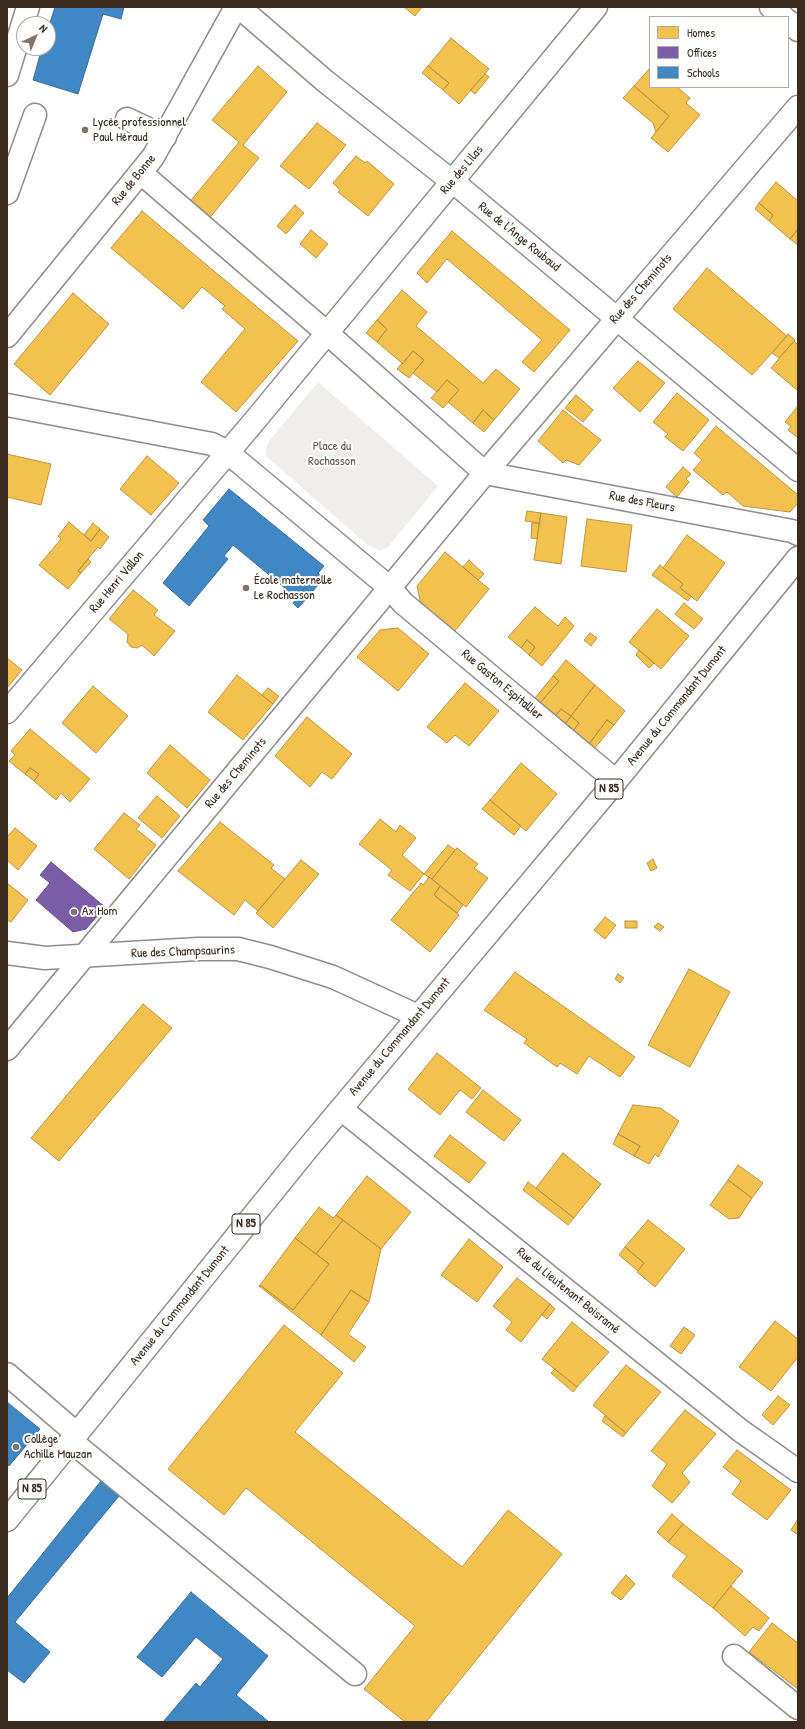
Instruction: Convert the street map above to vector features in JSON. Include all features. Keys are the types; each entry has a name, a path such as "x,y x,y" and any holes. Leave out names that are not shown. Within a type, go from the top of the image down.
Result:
{"street":[{"path":"7,75 28,7"},
{"name":"Rue de Bonne","path":"7,336 73,253 141,173 165,137 237,7"},
{"name":"Rue de l'Ange Roubaud","path":"237,7 325,81 453,182 798,470"},
{"name":"Rue des Lilas","path":"327,333 596,7"},
{"path":"771,7 782,16"},
{"path":"789,22 798,30"},
{"name":"Rue des Cheminots","path":"484,473 798,107"},
{"path":"7,193 35,115"},
{"path":"127,119 165,137"},
{"path":"7,405 212,444 227,452 390,588 484,473 327,333 141,173"},
{"path":"227,452 327,333"},
{"name":"Rue Henri Vallon","path":"7,712 227,452"},
{"name":"Rue des Fleurs","path":"484,473 792,530 798,534"},
{"name":"Avenue du Commandant Dumont","path":"7,1520 340,1108 616,781 798,558"},
{"name":"Rue des Cheminots","path":"7,1049 390,588"},
{"name":"Rue Gaston Espitallier","path":"390,588 403,603 616,781"},
{"name":"Rue des Champsaurins","path":"7,953 45,958 198,949 238,949 270,957 333,977 418,1016"},
{"name":"Rue du Lieutenant Boisramé","path":"340,1108 741,1431 798,1471"},
{"path":"7,1374 74,1438 355,1674"},
{"path":"734,1656 798,1708"}],"green space":[{"name":"Place du Rochasson","path":"318,382 438,486 388,547 380,551 365,543 266,456 266,448 269,441"}],"building: Homes":[{"path":"404,7 422,7 415,16"},
{"path":"451,38 489,69 459,104 443,90 449,83 428,66"},
{"path":"258,66 287,92 243,145 259,158 207,221 188,204 239,142 212,120"},
{"path":"428,66 449,83 443,90 422,73"},
{"path":"649,69 649,88 678,88 690,98 686,103 700,115 668,152 651,138 669,116 634,86"},
{"path":"485,74 489,77 475,94 470,90"},
{"path":"634,86 669,116 656,132 653,123 623,98"},
{"path":"317,123 346,145 309,189 280,166"},
{"path":"356,156 365,163 367,161 394,184 368,216 338,192 340,190 333,183"},
{"path":"776,182 798,201 798,229 790,239 769,221 773,215 759,203"},
{"path":"759,203 773,215 769,221 755,209"},
{"path":"295,205 304,213 286,234 277,226"},
{"path":"142,211 298,341 236,412 201,382 245,329 222,309 225,306 202,287 183,309 111,248"},
{"path":"798,229 798,245 790,239"},
{"path":"311,230 328,244 316,258 300,244"},
{"path":"452,231 570,330 534,372 522,362 542,340 447,259 427,283 417,273"},
{"path":"707,268 787,336 752,375 673,309"},
{"path":"402,290 427,312 416,326 483,383 496,369 520,389 494,420 483,410 473,423 448,402 459,390 447,380 437,392 413,373 424,360 413,351 403,364 377,342 387,329 377,320"},
{"path":"73,293 109,324 50,395 14,364"},
{"path":"377,320 387,329 377,342 366,333"},
{"path":"788,334 795,340 779,358 772,353"},
{"path":"794,341 798,345 798,391 771,368"},
{"path":"413,351 424,360 409,378 397,369"},
{"path":"638,361 665,383 640,412 613,388"},
{"path":"447,380 459,390 443,408 431,398"},
{"path":"677,393 709,420 683,451 665,437 668,434 653,422"},
{"path":"576,395 593,410 583,422 565,408"},
{"path":"798,406 798,438 788,430 791,426 785,422"},
{"path":"483,410 494,420 484,432 473,423"},
{"path":"563,410 601,440 579,465 566,460 563,463 538,441"},
{"path":"716,426 798,495 798,503 790,512 743,506 727,492 723,495 693,470 702,460 694,453"},
{"path":"7,454 51,464 41,505 7,497"},
{"path":"147,456 179,483 151,515 120,489"},
{"path":"683,467 691,474 686,479 689,482 677,497 666,487"},
{"path":"527,511 541,513 539,523 525,521"},
{"path":"541,513 567,517 561,564 534,560"},
{"path":"587,519 632,525 626,572 581,566"},
{"path":"69,522 91,541 100,529 109,537 100,549 98,547 78,571 81,573 68,589 39,565 61,539 58,536"},
{"path":"93,523 100,529 91,541 84,535"},
{"path":"532,523 539,523 537,539 531,538"},
{"path":"687,535 725,563 697,601 680,588 683,584 663,568"},
{"path":"445,552 489,589 454,632 421,605 417,586"},
{"path":"88,559 91,562 81,573 78,571"},
{"path":"469,560 484,574 478,580 463,567"},
{"path":"660,565 683,584 680,588 691,596 688,601 652,575"},
{"path":"133,590 158,610 154,615 175,631 154,656 142,645 137,648 131,647 127,642 128,634 109,619"},
{"path":"684,603 703,619 694,629 675,614"},
{"path":"535,607 558,626 565,617 574,626 542,666 529,655 535,647 527,640 521,648 508,637"},
{"path":"657,609 689,636 661,669 629,642"},
{"path":"398,628 429,654 398,691 357,657 380,630"},
{"path":"590,633 597,638 591,646 584,640"},
{"path":"527,640 535,647 529,655 521,648"},
{"path":"639,650 654,663 649,668 636,655"},
{"path":"7,658 22,670 7,688"},
{"path":"566,660 595,685 571,716 561,709 555,716 540,703 559,681 553,676"},
{"path":"237,675 273,704 243,740 208,712"},
{"path":"553,676 559,681 540,703 535,698"},
{"path":"465,683 499,711 469,746 455,735 447,743 427,727"},
{"path":"595,685 625,711 614,725 607,720 589,744 573,731 579,723 571,716"},
{"path":"93,686 128,716 96,753 62,723"},
{"path":"268,688 279,696 273,704 262,695"},
{"path":"561,709 571,716 565,724 555,716"},
{"path":"571,716 579,723 573,731 565,724"},
{"path":"307,717 352,754 332,779 322,772 310,787 275,756"},
{"path":"607,720 614,725 594,749 589,744"},
{"path":"30,729 90,779 70,802 61,793 56,800 34,781 39,774 30,768 25,774 9,761 15,755 11,751"},
{"path":"170,745 210,780 187,808 147,773"},
{"path":"521,763 557,794 526,831 490,800"},
{"path":"30,768 39,774 34,781 25,774"},
{"path":"157,796 180,816 162,838 138,818"},
{"path":"490,800 521,826 514,835 482,809"},
{"path":"124,813 140,825 136,829 156,845 129,879 94,849"},
{"path":"380,819 396,832 400,825 416,838 402,855 424,874 410,891 388,875 392,870 359,844"},
{"path":"220,822 274,865 271,868 285,879 258,911 245,900 234,915 178,871"},
{"path":"15,828 37,846 18,870 7,860 7,837"},
{"path":"448,845 455,850 432,879 424,874"},
{"path":"457,848 478,864 474,868 488,878 466,907 432,879"},
{"path":"653,859 657,868 651,871 647,863"},
{"path":"301,860 319,874 273,928 256,913"},
{"path":"429,877 440,886 434,895 459,915 430,952 391,920 421,883 423,885"},
{"path":"7,883 28,900 11,922 7,920"},
{"path":"440,886 463,905 457,913 434,895"},
{"path":"605,917 616,925 605,939 594,930"},
{"path":"625,921 637,921 637,928 625,928"},
{"path":"658,923 664,927 660,931 654,927"},
{"path":"689,969 730,992 690,1067 648,1045"},
{"path":"515,972 635,1057 620,1077 589,1056 577,1074 560,1063 557,1067 524,1043 527,1039 484,1010"},
{"path":"618,974 624,978 620,983 615,979"},
{"path":"143,1004 172,1028 59,1161 31,1138"},
{"path":"437,1053 481,1088 472,1099 460,1090 440,1115 408,1089"},
{"path":"483,1090 521,1120 504,1141 466,1112"},
{"path":"633,1105 660,1108 679,1121 658,1157 655,1154 649,1164 634,1156 640,1146 618,1134"},
{"path":"618,1134 640,1146 634,1156 613,1144"},
{"path":"450,1135 486,1163 469,1183 434,1156"},
{"path":"563,1153 601,1184 574,1218 536,1188"},
{"path":"738,1165 763,1183 752,1198 728,1180"},
{"path":"367,1176 411,1212 381,1249 336,1215"},
{"path":"728,1180 752,1198 739,1218 729,1219 710,1205"},
{"path":"528,1182 574,1218 568,1225 523,1190"},
{"path":"319,1207 333,1218 336,1215 343,1220 316,1254 295,1238"},
{"path":"343,1220 381,1249 369,1302 351,1290 321,1335 259,1286 260,1285 293,1310 329,1264 316,1254"},
{"path":"648,1220 685,1249 655,1287 637,1272 644,1263 625,1247"},
{"path":"295,1238 329,1264 293,1310 260,1285"},
{"path":"469,1239 503,1267 477,1302 441,1275"},
{"path":"625,1247 644,1263 638,1271 619,1255"},
{"path":"517,1278 550,1304 521,1342 506,1330 512,1322 493,1306"},
{"path":"351,1290 369,1302 348,1334 366,1347 354,1362 321,1335"},
{"path":"550,1304 555,1309 547,1319 542,1315"},
{"path":"775,1321 798,1339 798,1357 771,1391 739,1367"},
{"path":"572,1322 609,1352 577,1387 542,1359"},
{"path":"284,1325 343,1373 295,1432 462,1567 508,1510 562,1554 426,1722 405,1722 364,1689 415,1626 246,1488 224,1515 168,1469"},
{"path":"684,1327 695,1335 681,1354 670,1346"},
{"path":"626,1365 661,1392 626,1433 593,1405"},
{"path":"555,1369 577,1387 573,1392 551,1373"},
{"path":"778,1396 790,1405 773,1425 762,1415"},
{"path":"685,1410 716,1434 682,1473 690,1482 672,1503 652,1486 667,1464 651,1451"},
{"path":"605,1416 626,1433 623,1437 602,1421"},
{"path":"737,1450 791,1490 767,1520 732,1494 741,1481 723,1467"},
{"path":"672,1514 683,1524 668,1542 657,1532"},
{"path":"798,1519 798,1535 791,1530"},
{"path":"683,1524 743,1571 713,1608 672,1576 687,1556 668,1542"},
{"path":"626,1575 635,1584 621,1600 611,1593"},
{"path":"731,1586 769,1618 759,1631 753,1627 745,1636 713,1608"},
{"path":"772,1623 798,1643 798,1689 749,1652"}],"building: Offices":[{"path":"51,862 105,907 86,929 73,932 36,900 50,883 40,875"}],"building: Schools":[{"path":"55,7 124,7 121,19 103,14 78,94 33,80 40,56 56,56 56,16 52,16"},
{"path":"229,489 324,566 297,598 233,545 224,556 228,559 189,606 163,583 209,526 203,520"},
{"path":"318,573 324,578 317,586 311,581"},
{"path":"311,581 317,586 309,596 302,591"},
{"path":"302,591 309,596 298,608 293,603"},
{"name":"Collège Achille Mauzan","path":"7,1402 40,1429 9,1466 7,1464"},
{"path":"101,1481 119,1496 15,1622 50,1652 24,1683 7,1670 7,1598"},
{"path":"191,1592 268,1656 236,1695 269,1722 163,1722 196,1683 200,1687 223,1659 196,1637 162,1677 137,1657"}],"place":[{"name":"Lycée professionnel Paul Héraud","path":"85,130"},
{"name":"École maternelle Le Rochasson","path":"246,588"},
{"name":"Ax Hom","path":"74,912"},
{"name":"Collège Achille Mauzan","path":"16,1447"}]}
